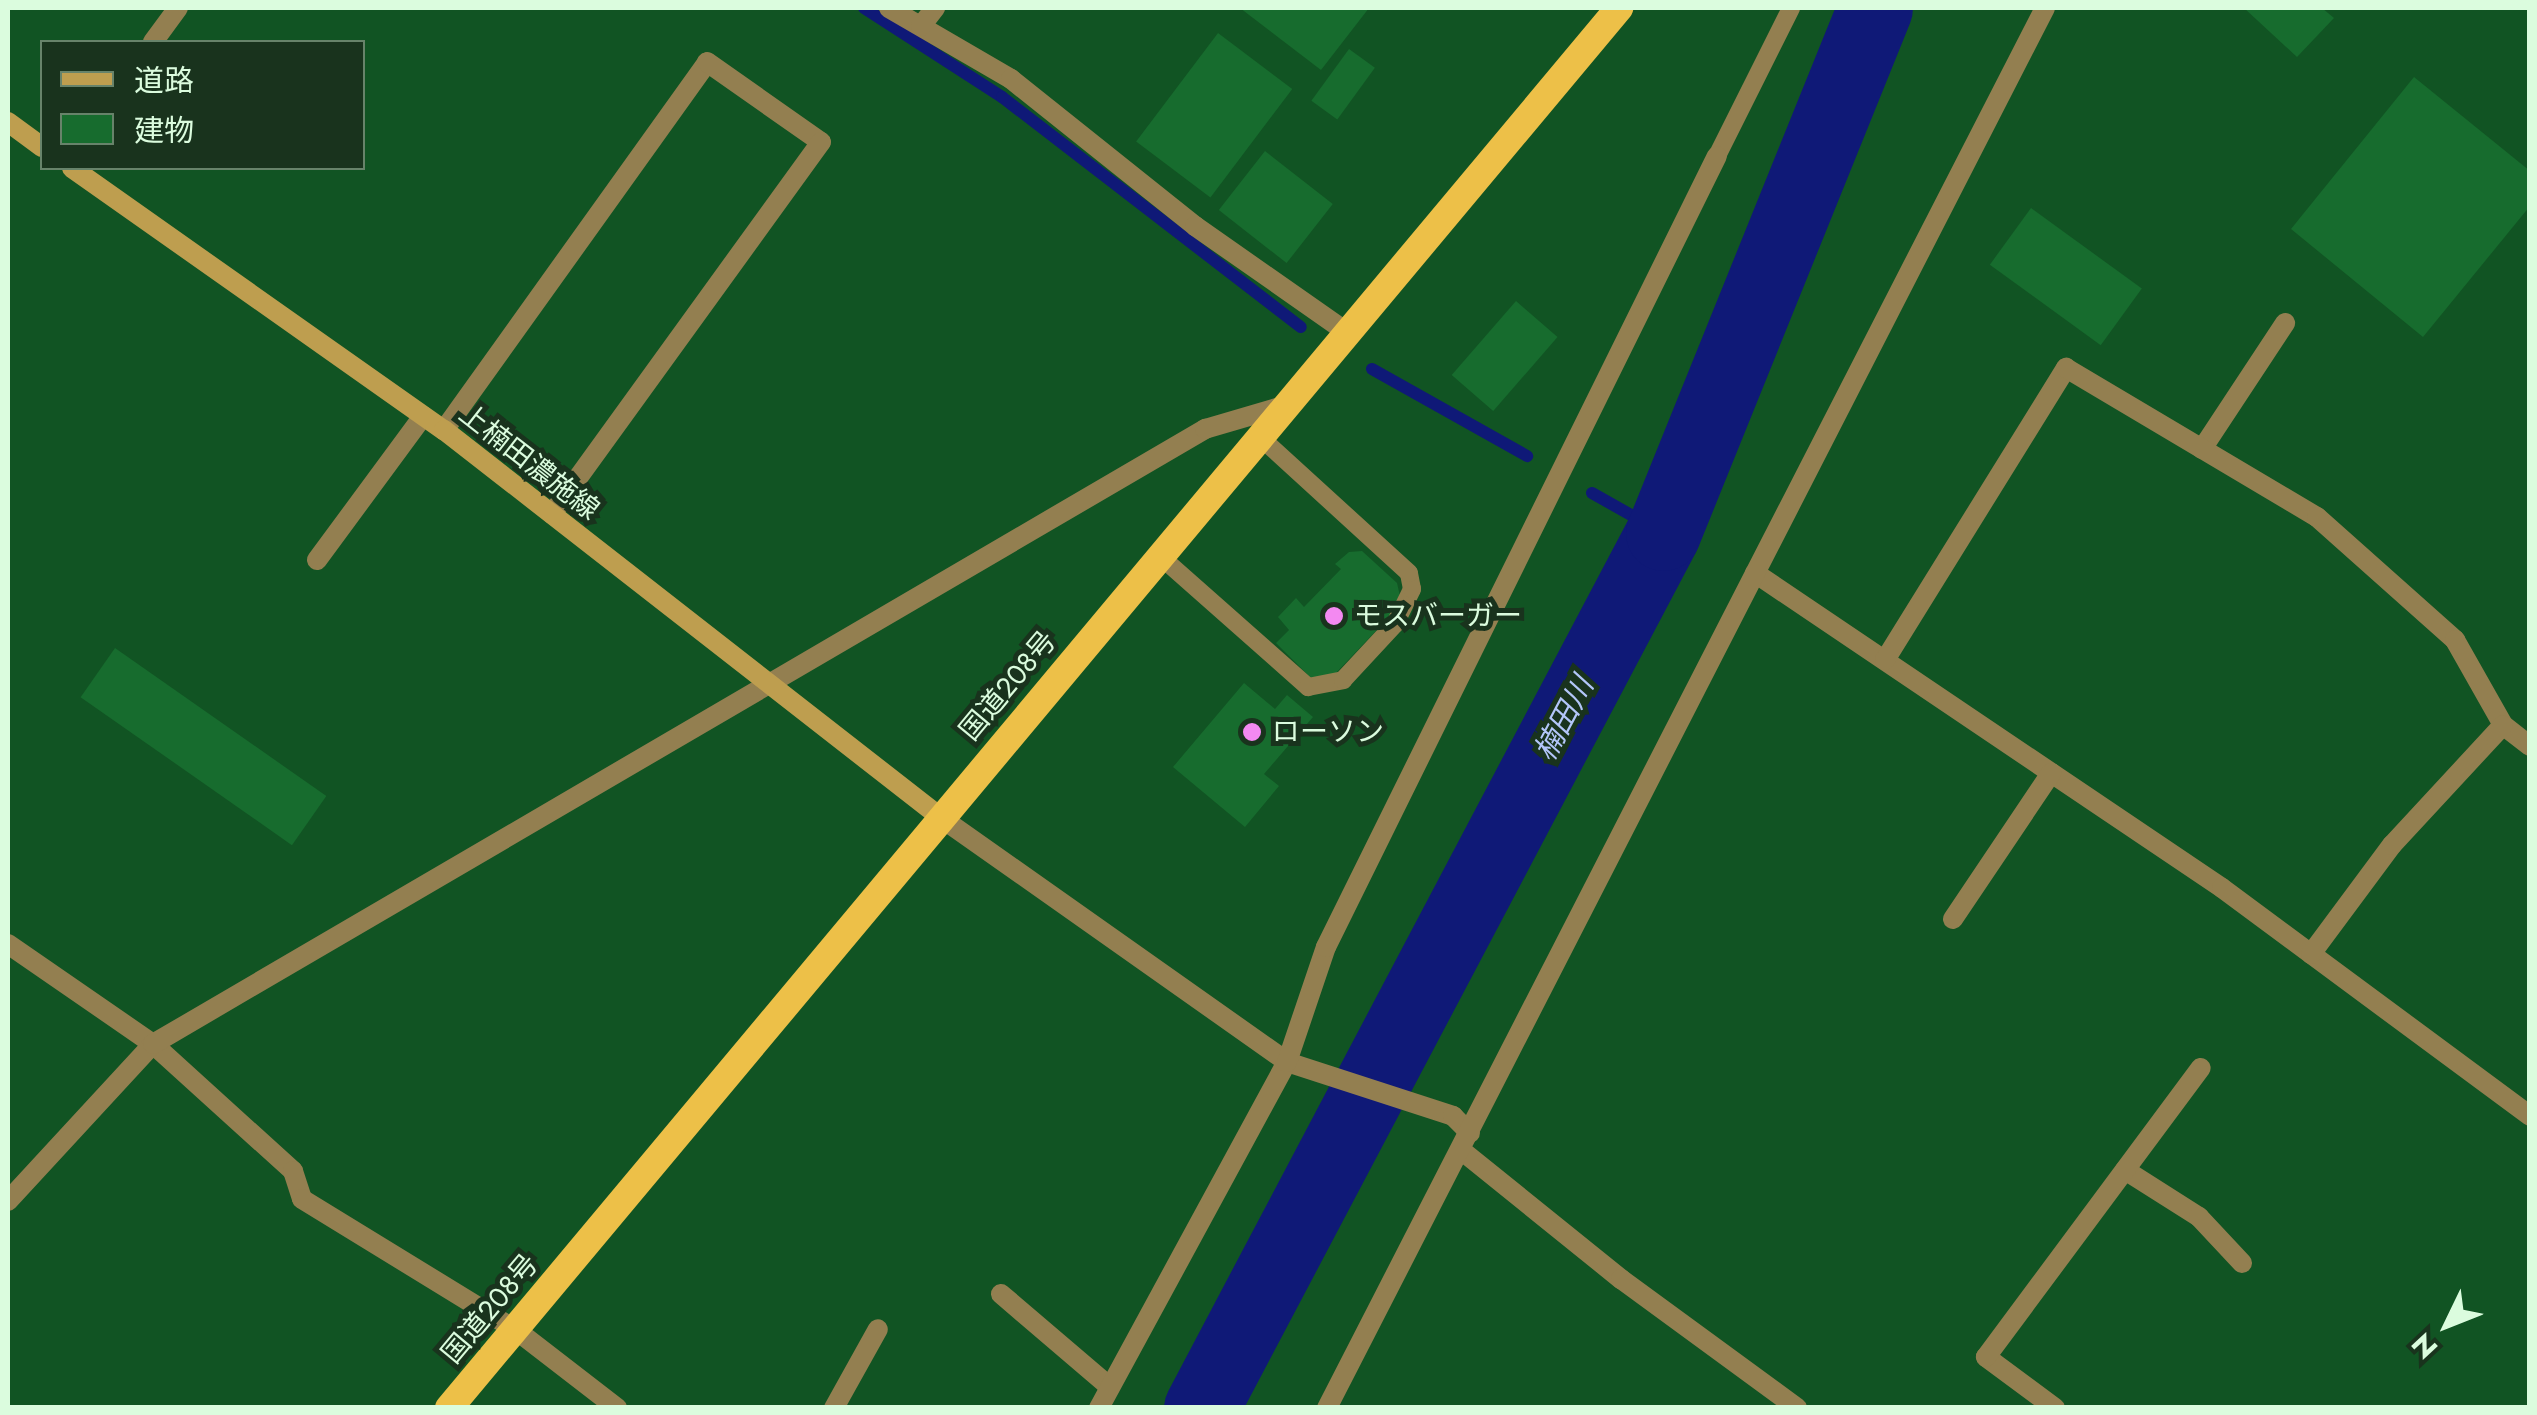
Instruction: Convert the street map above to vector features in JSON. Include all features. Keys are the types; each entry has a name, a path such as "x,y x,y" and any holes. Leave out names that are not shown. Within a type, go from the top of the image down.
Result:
{"highway":[{"name":"国道208号","path":"449,1408 1619,8"}],"main road":[{"path":"8,122 40,146"},
{"name":"上楠田濃施線","path":"75,170 444,430 940,817"}],"street":[{"path":"155,40 178,8"},
{"path":"889,8 1011,78 1195,226 1348,333"},
{"path":"921,26 935,8"},
{"path":"1327,1408 2045,8"},
{"path":"444,430 707,62 821,142 552,514"},
{"path":"1099,1408 1292,1065 1326,947 1717,156"},
{"path":"2202,449 2285,323"},
{"path":"1885,660 2066,368 2317,517 2455,640 2504,725 2530,746"},
{"path":"8,1201 153,1044 1204,429 1289,404"},
{"path":"316,560 423,416"},
{"path":"1756,573 2311,954 2530,1116"},
{"path":"2311,954 2392,845 2504,725"},
{"path":"1952,918 2051,773"},
{"path":"940,817 1292,1065 1453,1116 1465,1142 1621,1280 1797,1408"},
{"path":"8,944 153,1044 293,1171 302,1199 516,1330 616,1408"},
{"path":"2055,1408 1986,1357 2201,1068"},
{"path":"2126,1170 2199,1218 2242,1263"},
{"path":"1001,1294 1110,1387"},
{"path":"834,1408 878,1329"}],"lane":[{"path":"1717,156 1790,8"},
{"path":"1160,556 1308,687 1343,680 1396,624 1412,589 1409,573 1261,438"}],"building":[{"path":"1240,8 1369,8 1321,70"},
{"path":"2244,8 2322,8 2334,18 2297,57"},
{"path":"1218,33 1292,89 1210,198 1136,142"},
{"path":"1349,49 1375,68 1337,120 1311,101"},
{"path":"2414,77 2530,171 2530,206 2423,337 2291,229"},
{"path":"1265,151 1333,204 1287,263 1219,210"},
{"path":"2031,208 2142,289 2101,345 1990,265"},
{"path":"1516,301 1558,337 1493,411 1452,375"},
{"name":"モスバーガー","path":"1362,551 1397,583 1400,596 1391,615 1334,675 1316,683 1276,643 1289,630 1278,617 1296,598 1304,607 1341,569 1335,564 1349,552"},
{"path":"115,648 326,796 292,845 81,697"},
{"path":"1244,683 1275,709 1287,695 1313,717 1264,774 1279,786 1245,827 1173,767"}],"waterway":[{"path":"864,8 1002,97 1301,327"},
{"name":"楠田川","path":"1201,1408 1663,533 1875,8"},
{"path":"1372,369 1527,456"},
{"path":"1592,493 1663,533"}],"place":[{"name":"モスバーガー","path":"1334,616"},
{"name":"ローソン","path":"1252,732"}]}
